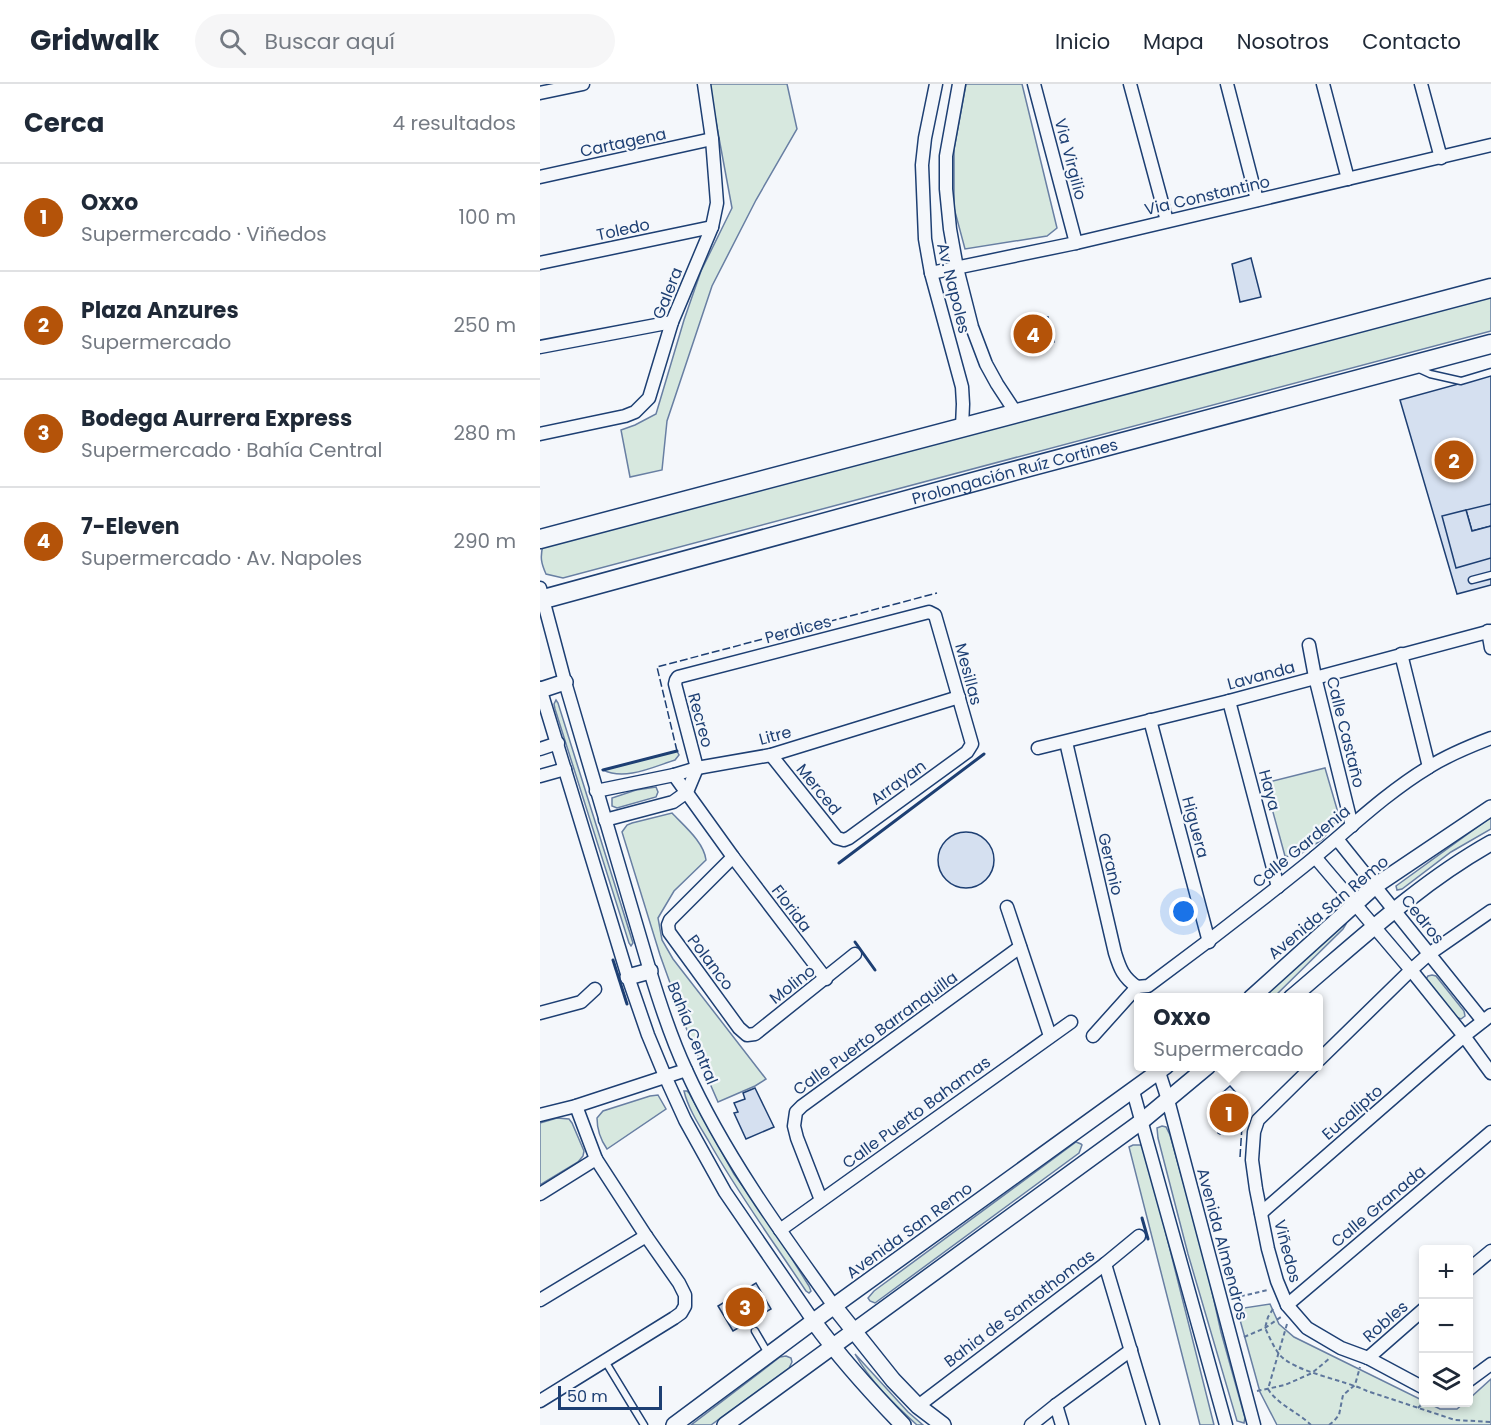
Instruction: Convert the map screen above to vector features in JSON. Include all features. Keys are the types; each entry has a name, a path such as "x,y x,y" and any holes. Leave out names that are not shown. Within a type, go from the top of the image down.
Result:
{"main road":[{"path":"540,539 1491,288"},
{"name":"Prolongación Ruíz Cortines","path":"541,596 1491,344"}],"street":[{"path":"540,93 583,84"},
{"name":"Galera","path":"540,434 625,416 635,412 649,398 672,322 712,227 717,203 712,139 704,84"},
{"name":"Av. Napoles","path":"936,84 922,165 925,239 931,273 962,387 962,427"},
{"name":"Av. Napoles","path":"959,84 946,156 946,189 950,229 972,327 986,364 1016,414"},
{"name":"Via Virgilio","path":"1034,84 1076,243"},
{"path":"1130,84 1167,221"},
{"path":"1227,84 1257,200"},
{"path":"1323,84 1348,179"},
{"path":"1421,84 1441,158"},
{"name":"Cartagena","path":"540,177 712,139"},
{"name":"Via Constantino","path":"931,273 1076,243 1491,145"},
{"name":"Toledo","path":"540,263 712,227"},
{"path":"540,347 672,322"},
{"name":"Bahía Central","path":"541,596 650,971 686,1070 720,1137 780,1230 834,1306 893,1380 918,1406 943,1425"},
{"name":"Perdices","path":"675,680 678,677 929,612"},
{"name":"Mesillas","path":"929,612 937,618 972,744 970,748"},
{"path":"1489,631 1491,648"},
{"name":"Lavanda","path":"1038,748 1229,701 1489,631"},
{"name":"Calle Castaño","path":"1309,645 1352,826"},
{"path":"1401,654 1429,767"},
{"name":"Recreo","path":"675,680 697,768"},
{"path":"565,682 541,689 628,977 664,1076 685,1120 725,1192 814,1322 870,1391 903,1425"},
{"name":"Litre","path":"596,791 771,754 959,697"},
{"name":"Haya","path":"1229,701 1278,887"},
{"name":"Higuera","path":"1150,720 1209,942"},
{"name":"Calle Gardenia","path":"1137,987 1148,986 1209,942 1389,796 1429,767 1491,738"},
{"name":"Geranio","path":"1066,742 1114,953 1124,975 1137,987"},
{"path":"540,749 558,743"},
{"name":"Arrayan","path":"844,840 958,759 970,748"},
{"name":"Merced","path":"771,754 837,838 844,840"},
{"path":"605,820 673,801 687,792 697,768"},
{"path":"540,776 565,769"},
{"name":"Florida","path":"674,775 733,857 826,978"},
{"name":"Avenida San Remo","path":"1257,993 1375,886 1491,808"},
{"name":"Cedros","path":"1337,839 1429,954 1487,1018"},
{"path":"1296,993 1394,911 1466,857 1491,843"},
{"name":"Polanco","path":"733,857 670,920 668,925 669,932 739,1028 747,1035"},
{"path":"1315,857 1411,970 1491,1073"},
{"path":"1007,907 1050,1036"},
{"path":"1323,1056 1429,954 1491,911"},
{"name":"Calle Puerto Barranquilla","path":"821,1200 797,1138 794,1126 796,1112 1020,947"},
{"name":"Molino","path":"747,1035 755,1034 855,954"},
{"path":"628,977 650,971"},
{"path":"1093,1036 1137,987"},
{"path":"540,1013 581,1002 595,989"},
{"name":"Eucalipto","path":"1262,1213 1487,1018"},
{"name":"Calle Puerto Bahamas","path":"780,1230 1071,1022"},
{"path":"540,1115 576,1106 686,1070"},
{"name":"Avenida San Remo","path":"674,1425 834,1306 1159,1071"},
{"name":"Avenida Almendros","path":"1162,1071 1168,1100 1254,1425"},
{"path":"725,1425 1142,1121 1202,1071"},
{"name":"Viñedos","path":"1308,1071 1258,1120 1254,1132 1252,1160 1268,1249 1285,1300 1307,1328 1364,1362 1419,1386"},
{"path":"1133,1091 1226,1425"},
{"path":"540,1401 674,1318 685,1306 685,1295 679,1283 596,1159 576,1106"},
{"name":"Calle Granada","path":"1285,1300 1491,1132"},
{"path":"540,1194 596,1159"},
{"path":"540,1300 646,1236"},
{"name":"Bahia de Santothomas","path":"918,1406 1139,1236"},
{"path":"1473,1266 1491,1251"},
{"path":"1105,1264 1153,1425"},
{"name":"Robles","path":"1364,1362 1419,1313"},
{"path":"1031,1425 1131,1350"},
{"path":"1473,1377 1491,1364"},
{"path":"1056,1405 1062,1425"}],"lane":[{"path":"1405,366 1461,381 1491,372"},
{"path":"1472,580 1491,575"},
{"path":"755,1330 769,1355"},
{"path":"605,1361 644,1425"}],"path":[{"path":"1221,1301 1285,1300"},
{"path":"1285,1300 1274,1308 1265,1328 1278,1353 1284,1359 1312,1373 1355,1385 1455,1420 1491,1422"},
{"path":"1232,1342 1265,1328 1285,1300"},
{"path":"1285,1300 1278,1353 1268,1389 1273,1397 1311,1425"},
{"path":"1246,1393 1285,1385 1312,1373 1341,1348"},
{"path":"1329,1425 1339,1415 1343,1395 1355,1385 1364,1362"}],"shaded area":[{"path":"709,84 787,84 797,129 756,200 712,286 667,421 662,470 630,477 621,430 656,414 701,271 732,208"},
{"path":"966,84 1022,84 1057,228 1047,236 965,249 954,208 954,149"},
{"path":"1491,294 1491,331 563,578 546,574 543,567 541,557 543,545"},
{"path":"556,700 633,943 631,946 555,709"},
{"path":"677,751 679,755 675,760 639,772 620,774 603,770"},
{"path":"1325,768 1339,816 1323,839 1296,857 1285,856 1265,783"},
{"path":"656,787 658,792 656,797 617,808 612,806 612,798 636,790"},
{"path":"672,813 698,841 706,860 674,891 658,918 662,940 673,959 766,1079 718,1102 688,1033 660,955 622,832 627,825 632,823"},
{"path":"1491,817 1491,829 1451,852 1402,889 1397,890 1396,886"},
{"path":"1343,924 1346,924 1278,993 1267,993"},
{"path":"1432,975 1436,976 1464,1011 1465,1016 1461,1019 1456,1017 1428,983 1426,979"},
{"path":"684,1091 689,1093 734,1174 772,1227 809,1286 811,1291 809,1293 731,1178 694,1116"},
{"path":"658,1095 666,1109 607,1149 599,1134 597,1122 597,1118 603,1111"},
{"path":"557,1118 569,1119 572,1123 584,1151 583,1156 578,1162 540,1185 540,1123"},
{"path":"1166,1127 1170,1135 1196,1220 1221,1332 1245,1418 1244,1423 1237,1421 1188,1254 1158,1138 1157,1128"},
{"path":"1076,1142 1082,1145 1079,1153 875,1303 870,1301 868,1298 874,1291"},
{"path":"1141,1145 1145,1150 1214,1425 1200,1425 1129,1147"},
{"path":"1270,1304 1279,1324 1294,1337 1419,1399 1419,1407 1457,1409 1473,1407 1473,1395 1491,1379 1491,1425 1277,1425 1260,1392 1237,1309"},
{"path":"855,1354 908,1412 923,1425 917,1425 891,1400 875,1383"},
{"path":"780,1357 791,1358 792,1362 789,1368 711,1425 691,1425"}],"building":[{"path":"1251,258 1261,297 1240,302 1232,264"},
{"path":"1048,317 1054,342 1027,349 1017,344 1013,326"},
{"path":"1491,375 1491,585 1457,594 1400,400"},
{"path":"1491,504 1491,526 1472,531 1466,510"},
{"path":"1466,510 1472,531 1491,526 1491,558 1456,568 1442,516"},
{"path":"960,832 972,832 982,836 990,844 994,860 990,876 982,884 972,888 960,888 950,884 942,876 938,866 938,854 942,844 950,836"},
{"path":"1230,1086 1248,1106 1220,1134 1212,1102"},
{"path":"755,1088 774,1127 746,1139 734,1113 738,1112 734,1103 745,1099 743,1093"},
{"path":"756,1283 771,1309 733,1331 718,1306"}],"fence":[{"path":"677,751 657,667 937,593"},
{"path":"1240,1157 1242,1126 1247,1107"}],"wall":[{"path":"603,770 677,751"},
{"path":"839,863 984,754"},
{"path":"855,942 875,970"},
{"path":"613,960 627,1004"},
{"path":"1142,1218 1148,1239"}],"place":[{"name":"7-Eleven","path":"1033,334"},
{"name":"Plaza Anzures","path":"1454,460"},
{"name":"Oxxo","path":"1229,1113"},
{"name":"Bodega Aurrera Express","path":"745,1307"}]}
